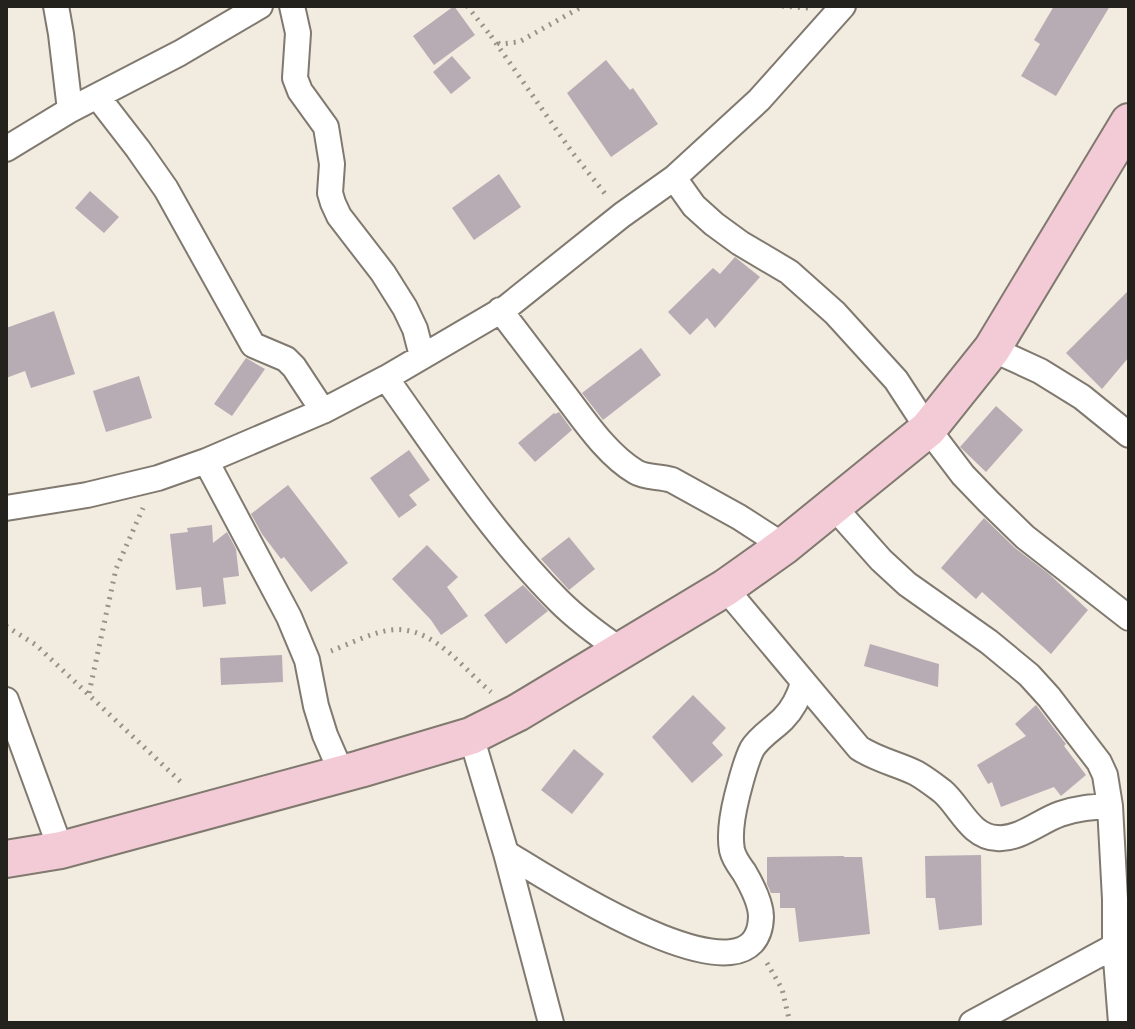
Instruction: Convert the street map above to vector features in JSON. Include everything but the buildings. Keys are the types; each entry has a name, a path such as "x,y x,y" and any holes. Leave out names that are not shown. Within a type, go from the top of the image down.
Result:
{"street":[{"path":"56,6 70,110"},
{"path":"292,6 298,33 295,78 300,91 326,127 332,164 330,193 333,203 339,216 383,273 405,308 415,329 422,356"},
{"path":"6,508 87,495 158,478 206,461 323,411 386,378 500,310 674,178 759,100 843,6"},
{"path":"6,149 70,110 180,53 250,8"},
{"path":"97,96 166,189 253,345 286,359 323,411"},
{"path":"6,859 61,850 471,736 517,713 725,588 784,546 928,429 992,349 1129,122"},
{"path":"674,178 694,206 714,224 789,272 835,313 896,380 963,475 1025,537 1129,618"},
{"path":"500,310 585,421 629,467 637,473 672,480 784,546"},
{"path":"992,349 1040,371 1082,397 1129,435"},
{"path":"386,378 500,534 574,615 622,651"},
{"path":"206,461 289,617 307,660 325,735 342,774"},
{"path":"833,506 907,584 989,642 1029,675 1099,762 1105,775 1110,806 1115,899 1122,936 1121,1023"},
{"path":"725,588 859,748 927,780 945,793 961,815 982,835 998,839 1017,835 1062,813 1083,807 1110,806"},
{"path":"506,853 630,925 684,946 713,952 741,950 752,943 759,931 761,913 754,891 732,851 736,797 752,749 785,718 800,696 803,683"},
{"path":"6,700 61,850"},
{"path":"471,736 551,1023"},
{"path":"972,1023 1122,936"}],"path":[{"path":"467,6 572,152 622,215"},
{"path":"491,36 500,44 519,42 583,6"},
{"path":"89,694 116,569 158,478"},
{"path":"6,626 36,645 181,783 216,808"},
{"path":"307,660 390,630 413,631 427,636 517,713"},
{"path":"752,943 782,989 790,1023"}]}
